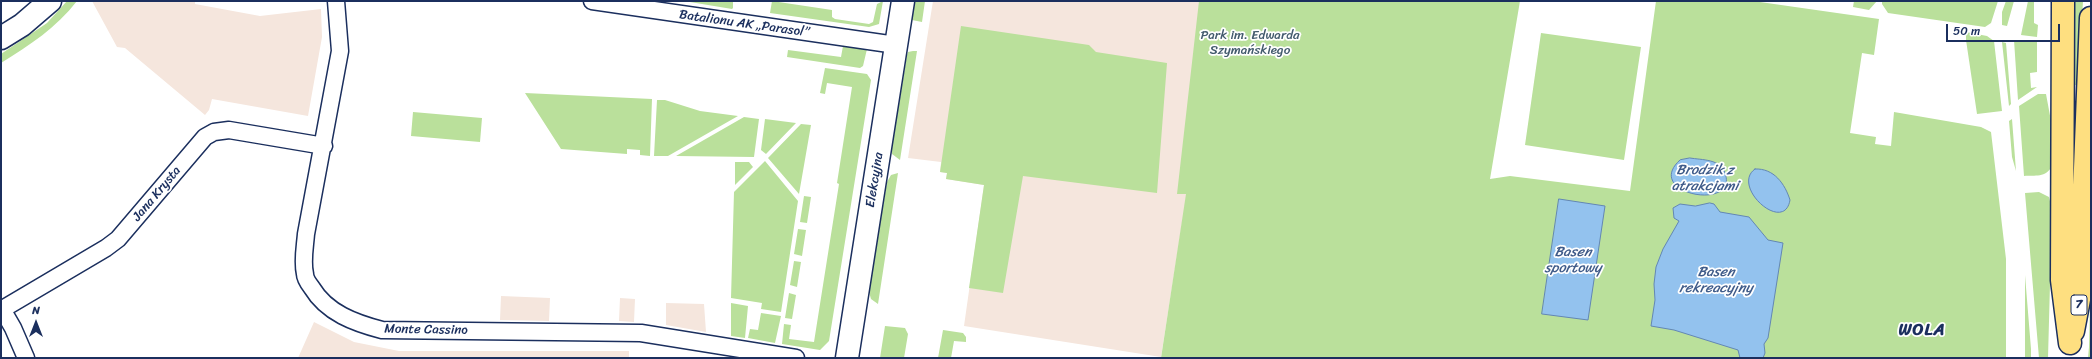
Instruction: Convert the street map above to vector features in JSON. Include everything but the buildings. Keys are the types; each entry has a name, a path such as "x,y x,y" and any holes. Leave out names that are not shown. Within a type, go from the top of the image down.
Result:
{"main road":[{"path":"2064,1 2062,280 2070,350"},
{"name":"7","path":"2070,350 2080,294 2091,18"}],"street":[{"path":"1,38 22,25 50,1"},
{"name":"Monte Cassino","path":"336,1 340,51 324,146 306,234 303,262 305,276 316,294 326,305 338,314 360,324 382,330 641,333 796,358"},
{"name":"Batalionu AK „Parasol”","path":"592,1 896,45"},
{"name":"Elekcyjna","path":"847,358 903,1"},
{"name":"Jana Krysta","path":"1,310 106,248 118,239 205,137 214,132 230,130 324,146"},
{"path":"1,310 13,328 26,358"}],"shaded area":[{"path":"92,1 195,1 195,4 260,16 321,9 322,37 308,116 212,99 209,110 205,115 125,48 117,47"},
{"path":"933,1 1217,1 1161,357 964,326 984,185 946,179 947,173 940,172 941,162 908,158"},
{"path":"501,296 550,298 549,321 500,320"},
{"path":"620,298 635,299 634,322 619,321"},
{"path":"666,303 704,304 706,332 666,325"},
{"path":"314,322 354,342 399,351 629,351 629,358 298,358"}],"green space":[{"path":"67,1 77,1 51,28 32,43 1,63 1,54 47,23"},
{"path":"684,1 733,1 733,8 732,9"},
{"path":"772,1 832,10 832,17 835,19 869,24 873,22 877,4 883,1 879,24 869,27 770,13"},
{"path":"915,1 925,1 922,22 912,20"},
{"name":"Park im. Edwarda Szymańskiego","path":"1199,1 1520,1 1490,179 1510,176 1630,191 1656,1 1753,1 1879,19 1874,55 1862,53 1850,133 1876,137 1875,144 1891,146 1894,112 1981,127 1991,132 2006,259 2006,358 1161,358 1186,194 1177,194"},
{"path":"1854,1 1877,1 1869,10 1853,7"},
{"path":"1882,1 1998,1 1991,23 1985,27 1888,13 1882,4"},
{"path":"2006,1 2014,1 2007,26 2002,25 2002,12"},
{"path":"2028,1 2034,1 2034,23 2038,25 2037,37 2021,35"},
{"path":"2074,1 2083,1 2078,86 2073,84"},
{"path":"961,26 1089,45 1096,52 1167,63 1157,193 1023,176 1003,293 969,288 984,185 946,179 947,173 940,172"},
{"path":"1966,32 1987,36 1994,41 2002,111 1977,114"},
{"path":"1541,33 1641,47 1624,160 1525,145"},
{"path":"2014,40 2037,42 2037,72 2030,73 2031,88 2037,87 2018,100"},
{"path":"2002,42 2006,43 2011,104 2009,106"},
{"path":"843,46 867,49 863,66 860,68 787,57 788,50 841,57"},
{"path":"917,51 900,160 892,154 892,147 907,55 908,52"},
{"path":"825,68 867,74 871,80 829,341 820,350 782,344 784,324 791,325 789,339 814,342 839,184 837,183 852,87 827,83 825,94 820,93"},
{"path":"525,93 652,99 650,156 640,155 640,150 627,149 627,154 561,149"},
{"path":"2038,94 2046,94 2051,121 2052,166 2050,170 2043,174 2036,176 2024,176 2019,106"},
{"path":"657,100 665,100 700,111 738,116 668,156 654,156"},
{"path":"413,112 482,118 480,142 411,136"},
{"path":"744,117 759,119 754,157 676,156"},
{"path":"765,119 796,123 766,154 761,150"},
{"path":"2012,119 2016,171 2012,157 2009,121"},
{"path":"801,124 811,125 799,194 768,158"},
{"path":"765,161 798,201 781,312 761,309 762,303 731,298 734,192"},
{"path":"735,162 749,162 753,167 735,185"},
{"path":"898,173 878,304 871,299 869,292 887,182 891,175"},
{"path":"2039,192 2049,197 2052,210 2048,358 2039,358 2025,193"},
{"path":"804,196 811,197 807,223 800,222"},
{"path":"798,229 806,230 802,256 794,254"},
{"path":"2091,255 2091,358 2088,358 2089,347"},
{"path":"794,261 801,262 797,287 790,285"},
{"path":"2025,275 2031,349 2031,358 2025,358"},
{"path":"789,293 796,295 792,319 785,318"},
{"path":"731,303 748,306 745,338 731,336"},
{"path":"761,313 781,316 775,343 748,338 750,329 758,330"},
{"path":"885,326 905,328 908,334 904,358 880,358"},
{"path":"943,330 963,333 966,337 966,342 954,341 951,358 938,358"}],"water":[{"name":"Brodzik z atrakcjami","path":"1690,158 1710,161 1720,165 1725,173 1726,185 1719,192 1707,195 1694,194 1681,189 1673,182 1672,172 1680,160"},
{"path":"1755,169 1768,171 1782,183 1790,200 1786,209 1778,212 1770,210 1761,204 1754,196 1749,186 1749,177"},
{"name":"Basen sportowy","path":"1559,199 1605,206 1588,320 1542,314"},
{"name":"Basen rekreacyjny","path":"1710,203 1714,204 1720,212 1749,217 1768,240 1783,243 1768,338 1764,344 1765,353 1763,358 1740,358 1738,350 1674,330 1651,326 1655,300 1654,284 1656,267 1663,249 1679,221 1674,218 1673,208 1680,204 1695,206"}],"district":[{"name":"WOLA","path":"1922,331"}]}
